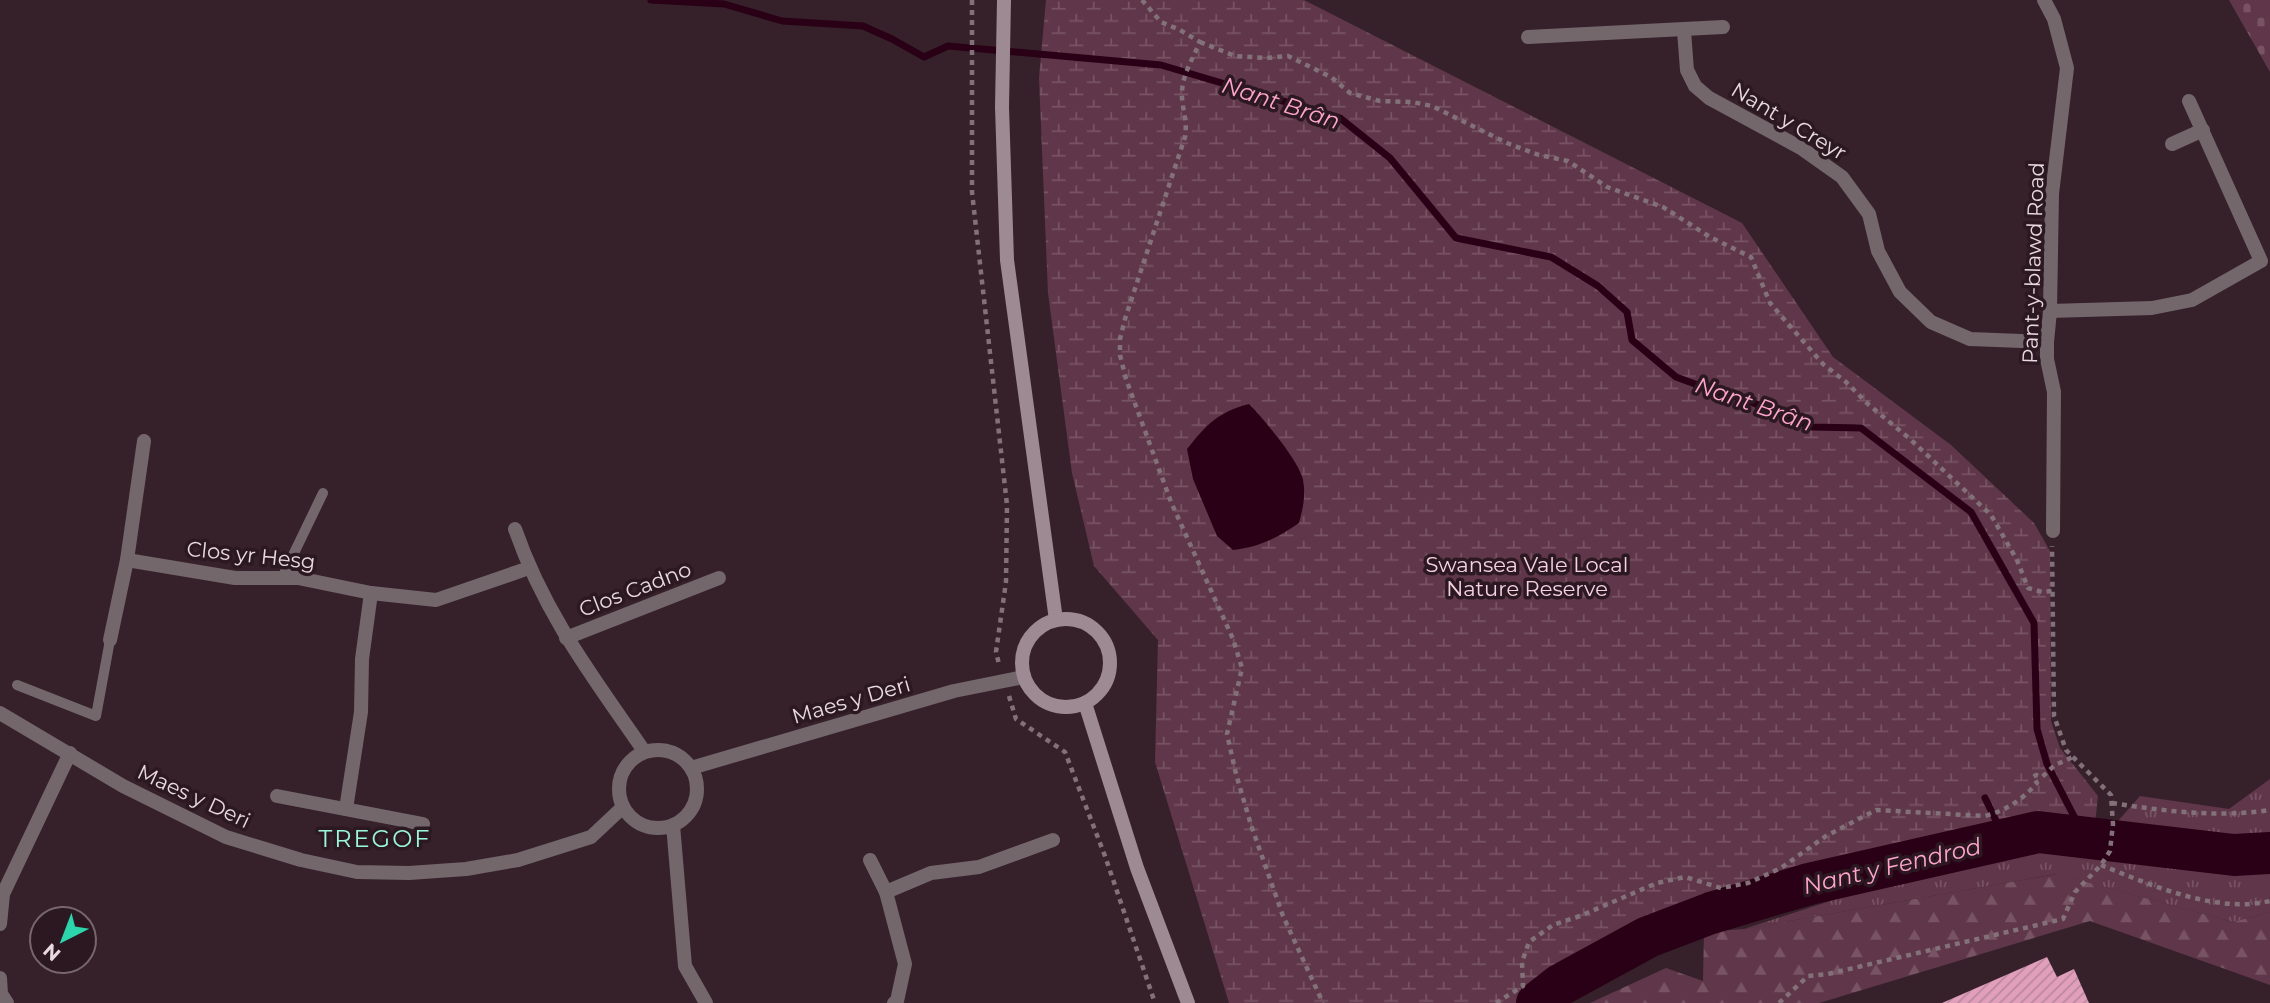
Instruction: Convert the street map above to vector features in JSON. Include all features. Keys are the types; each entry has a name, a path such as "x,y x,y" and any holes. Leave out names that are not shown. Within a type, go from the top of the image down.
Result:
{"main road":[{"path":"1004,0 1002,107 1007,260 1056,620"},
{"path":"1072,619 1087,625 1100,635 1107,649 1110,664 1107,680 1098,694 1085,703 1073,707 1048,704 1038,697 1024,677 1021,665 1027,641 1045,624 1056,620 1072,619"},
{"path":"1085,703 1137,868 1188,1003"}],"street":[{"name":"Pant-y-blawd Road","path":"2044,0 2054,19 2067,68 2052,194 2047,342 2047,359 2054,392 2053,531"},
{"path":"1528,37 1723,27"},
{"name":"Nant y Creyr","path":"1684,31 1688,70 1695,86 1709,98 1801,148 1842,177 1869,214 1878,251 1900,292 1931,322 1970,339 2047,342"},
{"path":"2050,311 2152,308 2192,300 2261,261 2189,101"},
{"path":"2172,145 2203,130"},
{"path":"110,640 127,560 144,441"},
{"path":"515,529 529,568 566,638 644,751"},
{"name":"Clos yr Hesg","path":"127,560 235,578 298,578 371,593 436,600 529,568"},
{"name":"Clos Cadno","path":"566,638 719,578"},
{"path":"346,809 361,712 362,659 371,593"},
{"name":"Maes y Deri","path":"691,768 954,691 1024,677"},
{"name":"Maes y Deri","path":"0,713 123,786 226,837 301,860 356,872 409,873 466,869 518,860 591,837 623,807"},
{"path":"668,750 686,762 696,780 696,797 687,814 673,825 655,828 637,822 623,807 618,791 620,776 629,761 644,751 668,750"},
{"path":"0,923 3,894 70,753"},
{"path":"277,796 423,824"},
{"path":"673,825 685,966 706,1003"},
{"path":"886,892 931,873 979,867 1053,840"},
{"path":"870,860 886,892 905,964 894,1003"},
{"path":"0,978 1,994 6,1003"}],"lane":[{"path":"282,578 323,493"},
{"path":"17,685 96,716 110,640"}],"path":[{"path":"1142,0 1161,22 1200,43 1235,56 1288,56 1331,77 1350,93 1380,101 1432,106 1507,143 1539,155 1568,161 1607,187 1663,207 1710,237 1751,257 1770,303 1823,364 1910,439 1991,515 2017,560 2028,588 2042,592 2052,591"},
{"path":"1200,43 1181,94 1188,124 1185,137 1125,319 1120,355 1126,379 1171,502 1236,648 1242,668 1227,734 1236,774 1283,916 1323,1003"},
{"path":"1779,1003 1808,976 1828,974 2063,919 2075,892 2101,865 2110,851 2113,824 2111,795 2066,750 2054,716 2053,531"},
{"path":"1496,1003 1523,986 1522,962 1529,942 1553,925 1657,883 1685,877 1721,888 1748,883 1781,868 1826,836 1876,810 1985,816 1995,813 2011,806 2029,792 2036,783 2036,775 2042,777 2055,765 2073,757"},
{"path":"2112,803 2174,812 2249,814 2270,810"},
{"path":"2101,865 2151,885 2222,904 2253,905 2270,901"}],"green space":[{"name":"Swansea Vale Local Nature Reserve","path":"1046,0 1304,0 1742,223 1833,357 1951,445 2034,523 2050,551 2051,721 2060,748 2098,796 2095,823 2070,829 2034,828 1781,888 1680,918 1598,955 1521,1003 1229,1003 1155,762 1158,640 1094,566 1072,473 1048,293 1039,78"},
{"path":"2229,0 2270,0 2270,72"},
{"path":"2270,779 2270,912 2233,922 2056,874 1744,929 1974,854 2054,840 2096,846 2140,796 2229,809"},
{"path":"2057,874 2233,922 2270,912 2270,985 2090,921 1819,1003 1590,1003 1666,968 1703,981 1704,932 1744,929"}],"shaded area":[{"path":"1249,404 1295,462 1303,480 1304,502 1299,523 1268,541 1233,550 1217,536 1193,479 1187,449 1214,420"}],"building":[{"path":"2047,957 2057,977 2074,969 2089,1003 1942,1003"}],"waterway":[{"name":"Nant Brân","path":"651,0 724,4 782,21 863,26 924,57 948,46 1161,65 1340,118 1390,158 1456,238 1551,257 1598,286 1627,312 1632,340 1676,377 1725,395 1739,397 1812,427 1861,428 1971,512 2034,623 2037,729 2047,764 2078,824 2094,838"},
{"path":"1985,798 2005,839"},
{"name":"Nant y Fendrod","path":"1537,1003 1560,985 1648,937 1711,913 1809,884 2038,832 2234,855 2270,853"}],"district":[{"name":"TREGOF","path":"375,838"}]}
